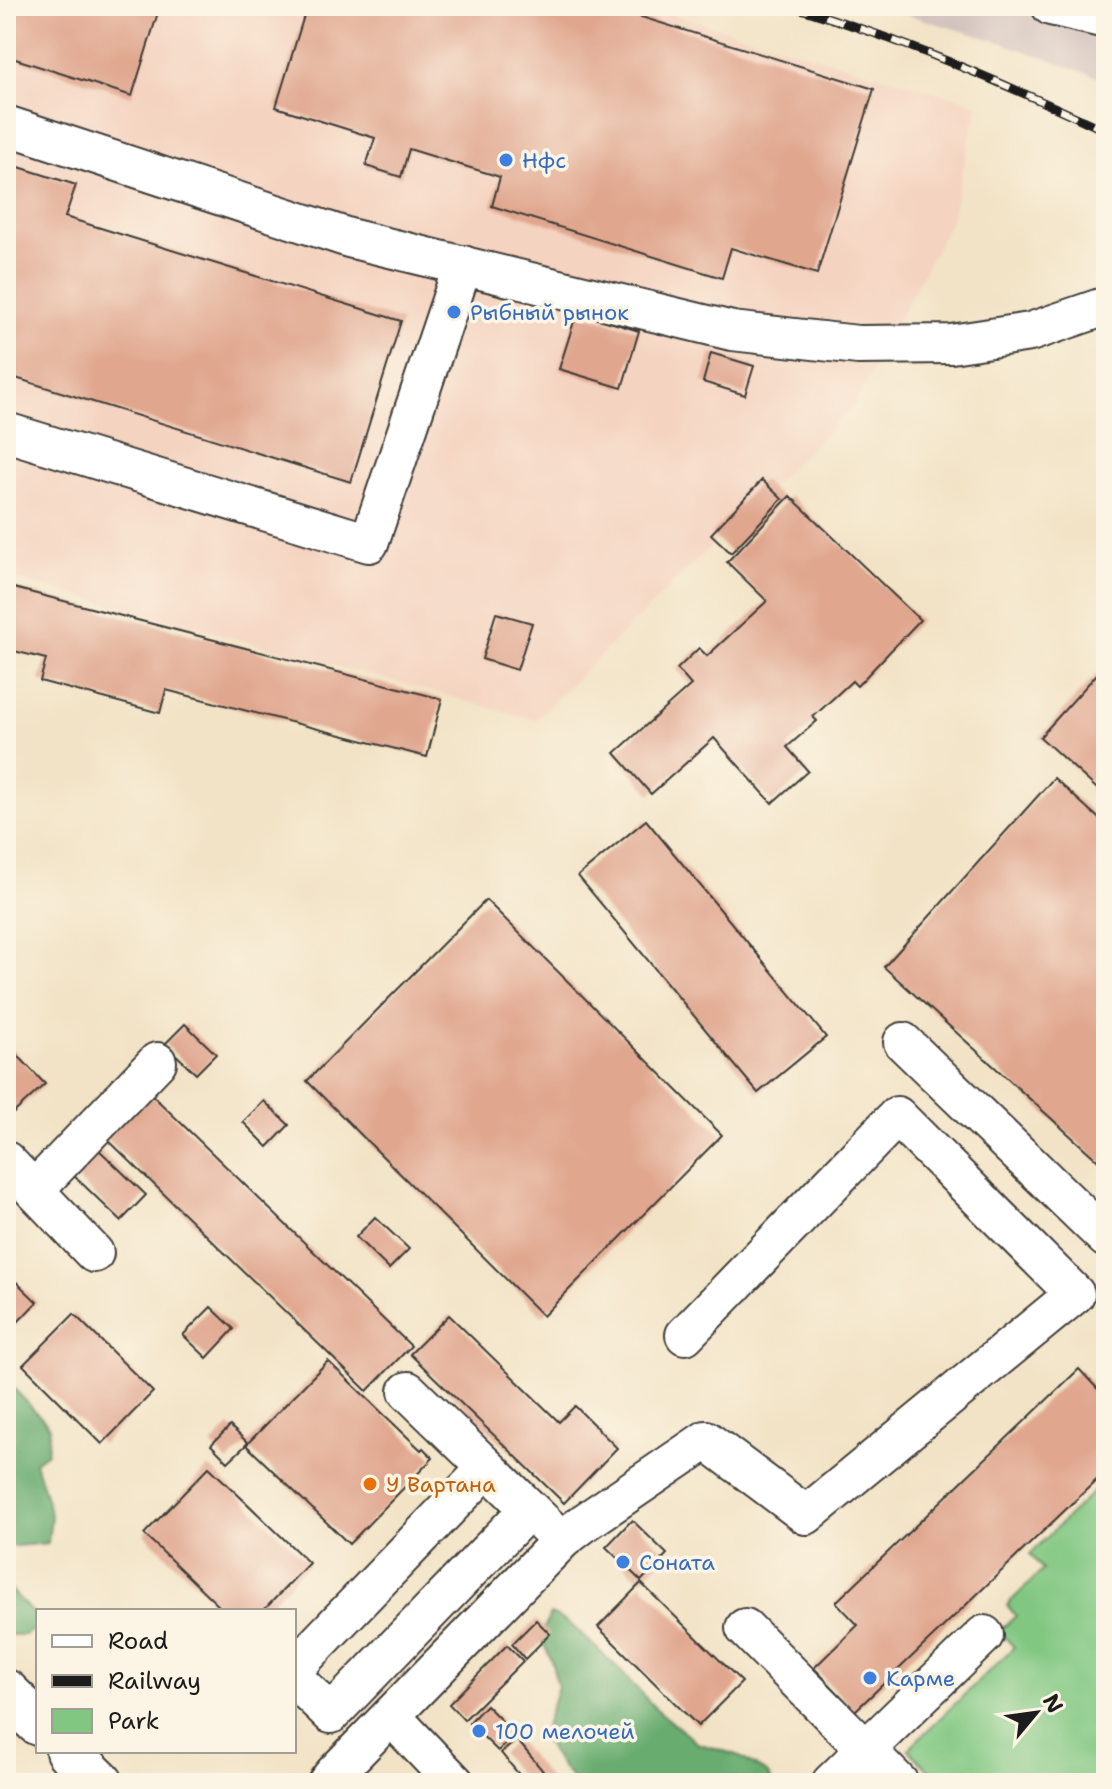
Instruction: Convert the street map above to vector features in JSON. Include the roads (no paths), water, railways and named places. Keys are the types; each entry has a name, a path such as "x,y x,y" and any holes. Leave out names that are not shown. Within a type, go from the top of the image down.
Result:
{"main road":[{"path":"6,1693 36,1721"},
{"path":"70,1753 101,1783"}],"street":[{"path":"1051,6 1106,19"},
{"path":"6,125 349,238 732,331 858,345 951,344 1030,332 1106,306"},
{"path":"6,432 369,543 463,265"},
{"path":"903,1042 1106,1238"},
{"path":"34,1190 157,1062"},
{"path":"327,1783 562,1540 706,1440 806,1515 1075,1294 897,1116 685,1335"},
{"path":"6,1161 94,1253"},
{"path":"408,1391 562,1540"},
{"path":"296,1666 487,1468"},
{"path":"296,1680 331,1714 529,1509"},
{"path":"745,1628 899,1783"},
{"path":"834,1779 984,1635"},
{"path":"391,1716 455,1783"}],"railway":[{"path":"791,6 951,62 1106,131"}],"place":[{"name":"Нфс","path":"506,160"},
{"name":"Рыбный рынок","path":"454,312"},
{"name":"У Вартана","path":"370,1484"},
{"name":"Соната","path":"623,1562"},
{"name":"Карме","path":"870,1678"},
{"name":"100 мелочей","path":"479,1731"}]}
